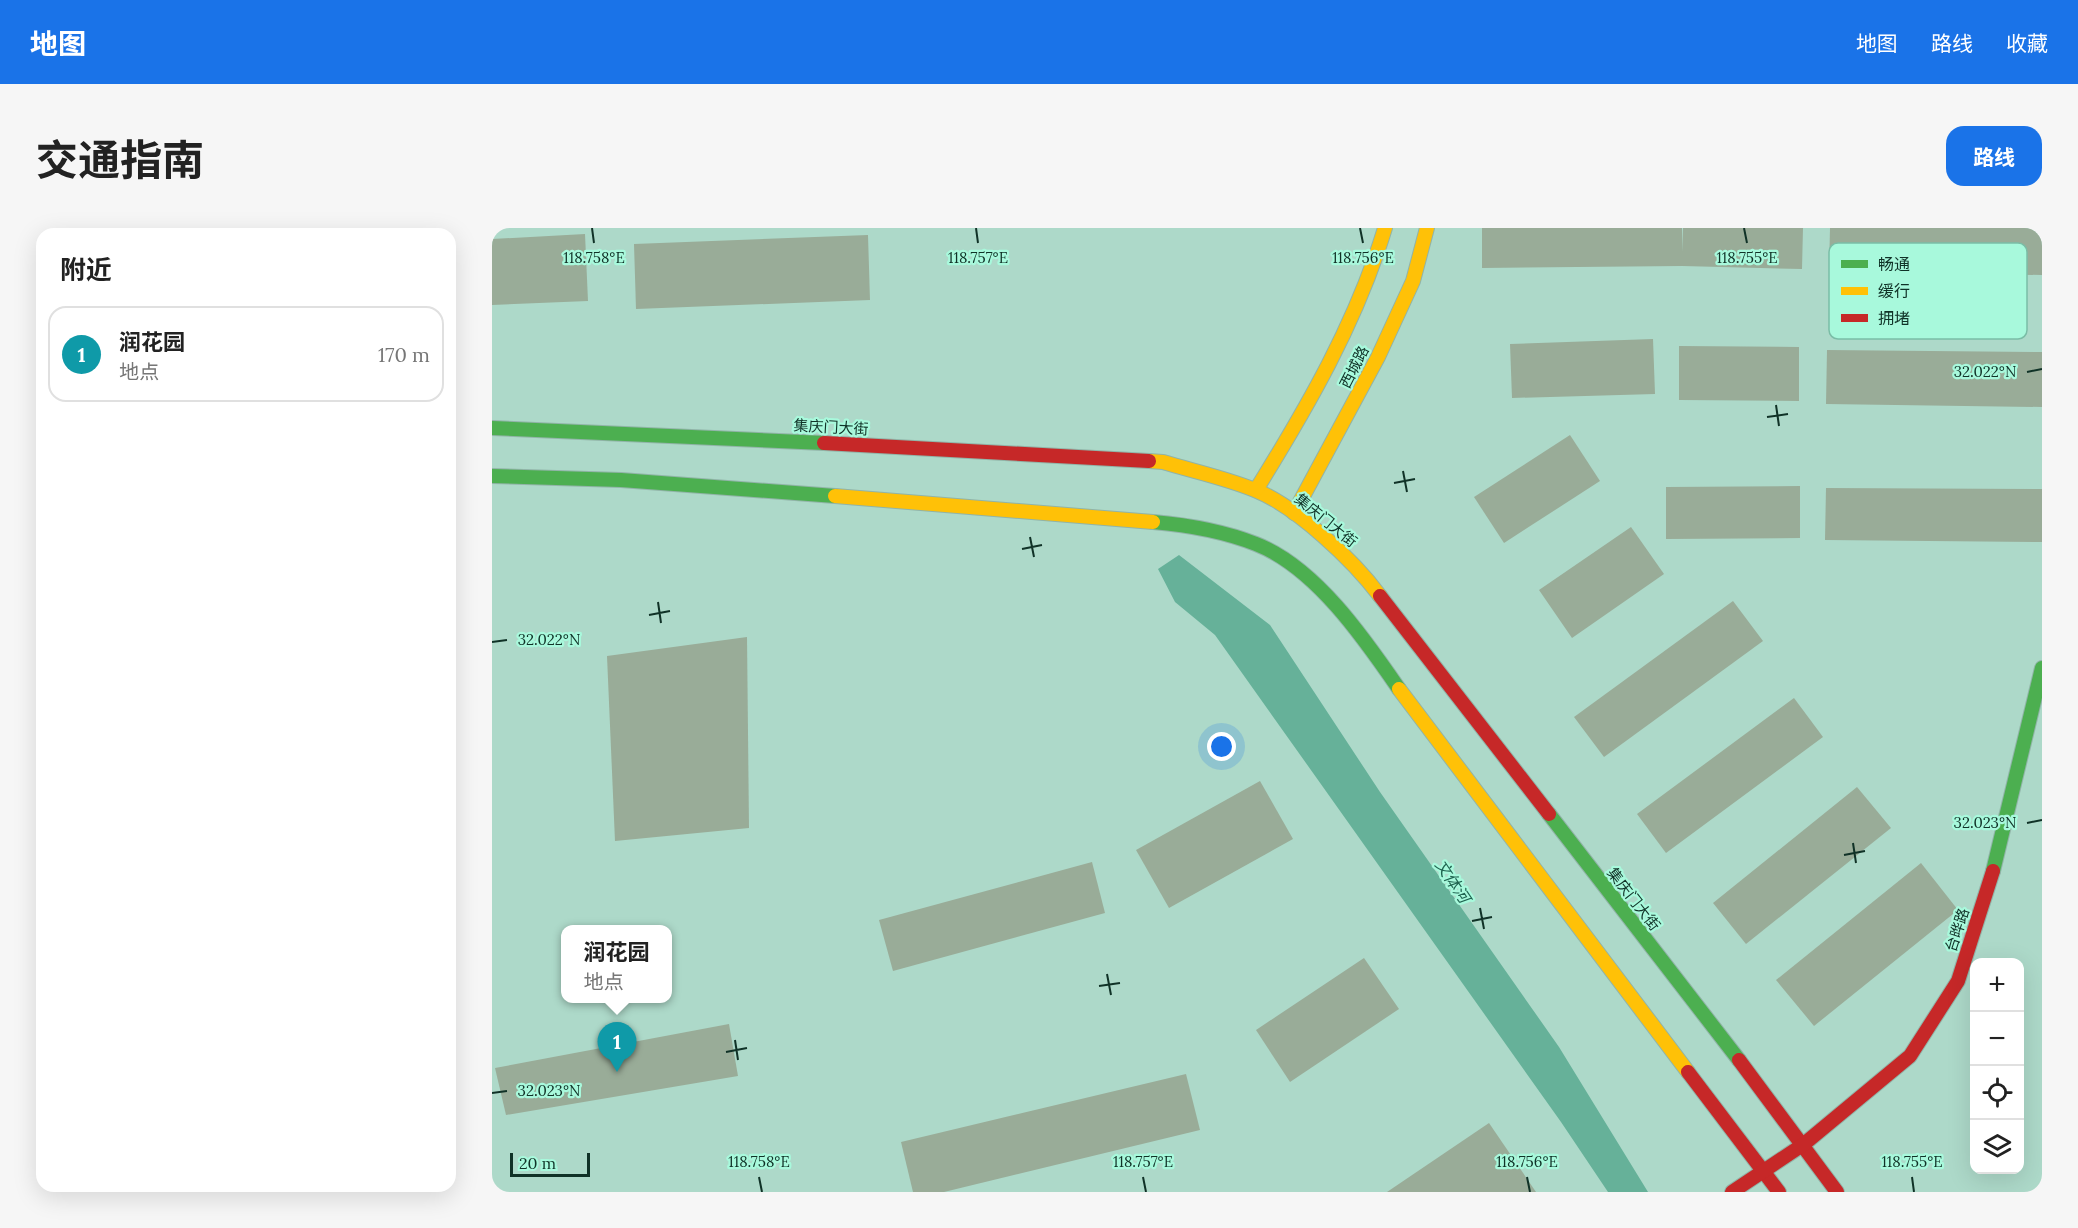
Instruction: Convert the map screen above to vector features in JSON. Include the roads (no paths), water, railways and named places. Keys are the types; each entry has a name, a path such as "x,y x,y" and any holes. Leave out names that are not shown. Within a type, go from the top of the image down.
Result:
{"main road":[{"name":"西城路","path":"1256,490 1309,405 1342,340 1375,267 1385,228"},
{"name":"西城路","path":"1294,513 1383,347 1413,281 1427,228"},
{"name":"集庆门大街","path":"492,428 1003,452 1163,462 1256,490 1294,513 1362,572 1804,1144 1837,1192"},
{"path":"492,476 621,480 1029,510 1194,526 1257,544 1294,567 1326,595 1376,656 1437,742 1779,1192"},
{"name":"台晔路","path":"1732,1192 1804,1144 1910,1056 1958,981 1987,894 2042,668"}],"place":[{"name":"润花园","path":"617,1072"}],"water label":[{"name":"文体河","path":"1453,881"}]}
